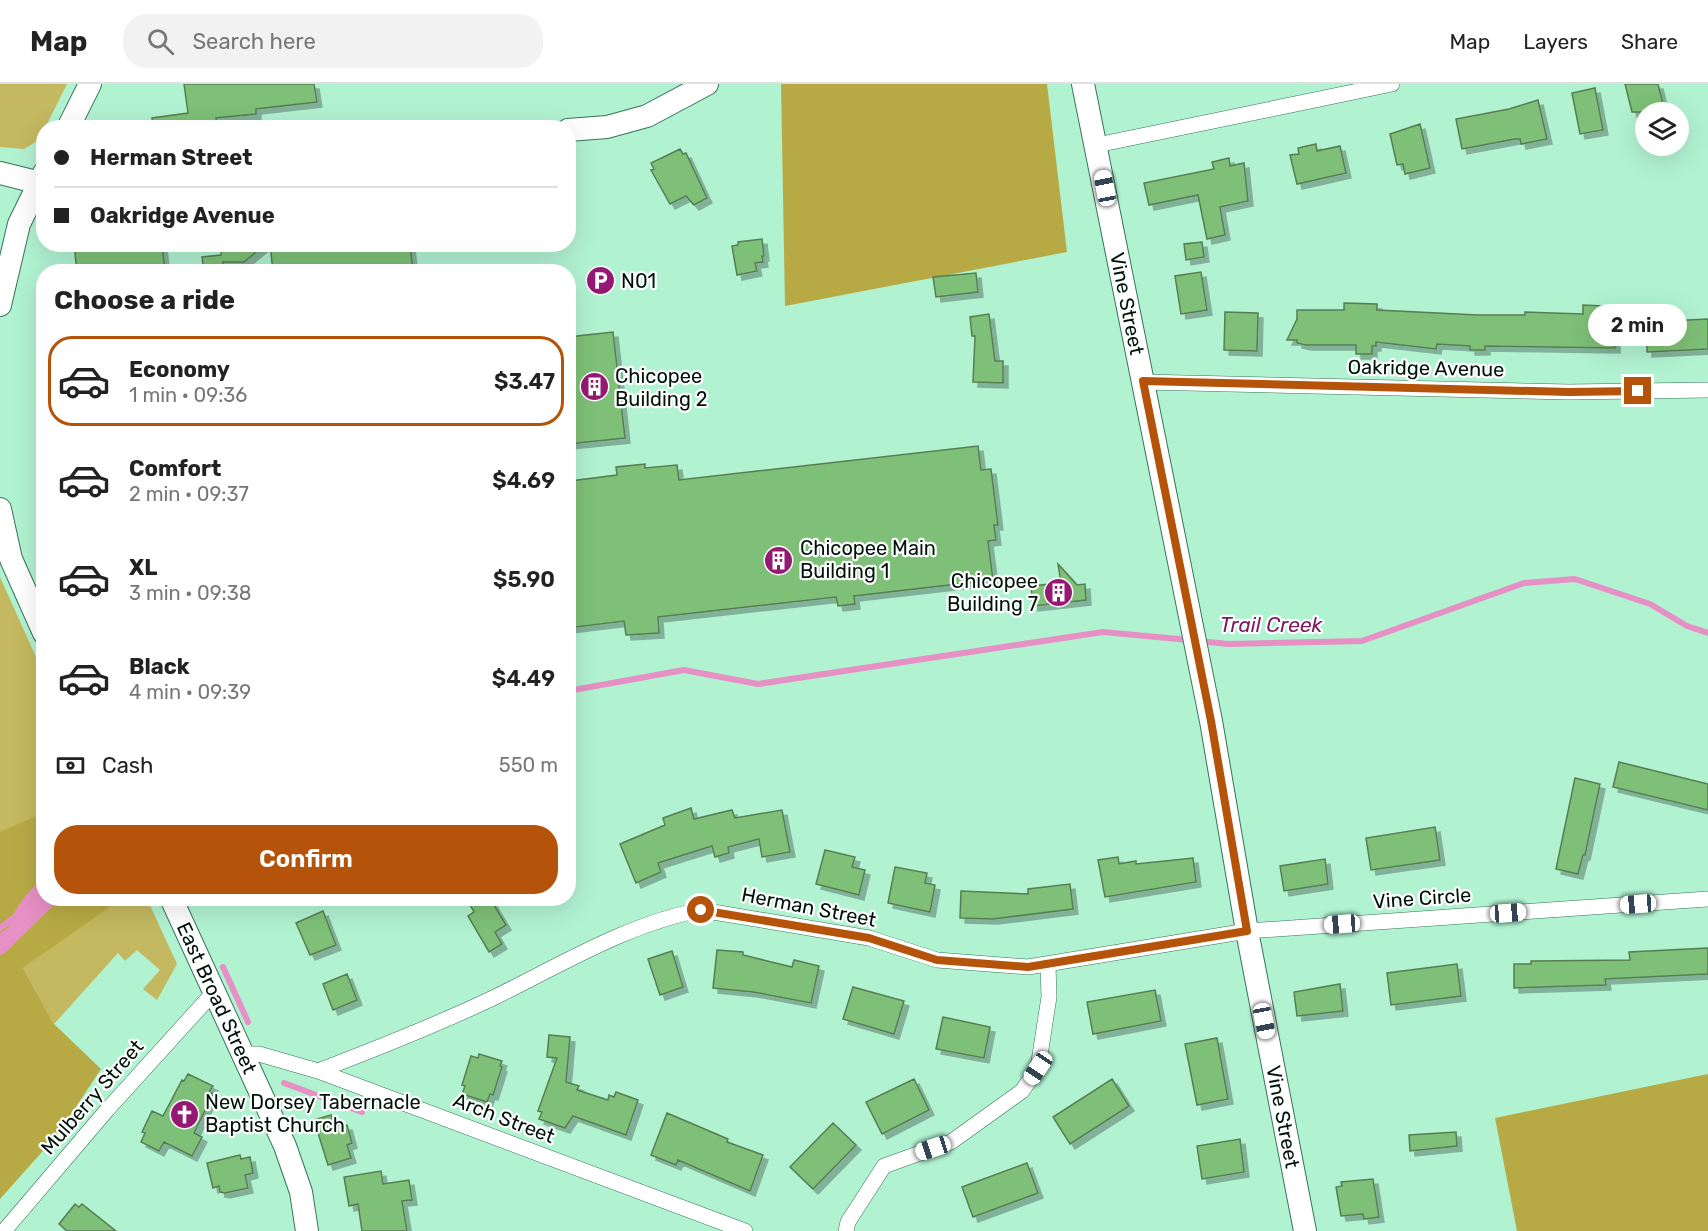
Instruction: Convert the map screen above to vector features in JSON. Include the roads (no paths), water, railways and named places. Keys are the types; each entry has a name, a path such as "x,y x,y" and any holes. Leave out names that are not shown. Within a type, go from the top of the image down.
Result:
{"street":[{"path":"72,120 90,84"},
{"path":"576,129 607,127 647,116 707,84"},
{"name":"Vine Street","path":"1083,84 1211,721 1247,931 1305,1231"},
{"path":"1097,145 1392,84"},
{"path":"1,173 36,179"},
{"path":"0,305 19,224 36,191"},
{"name":"Oakridge Avenue","path":"1143,381 1569,392 1708,390"},
{"path":"0,509 11,559 36,615"},
{"name":"Vine Circle","path":"1247,931 1708,899"},
{"name":"East Broad Street","path":"175,906 245,1054 285,1146 301,1192 307,1231"},
{"name":"Herman Street","path":"318,1071 435,1026 633,930 681,913 701,910 869,938 937,960 1017,966 1048,965 1247,931"},
{"path":"846,1231 848,1222 884,1166 951,1142 1022,1091 1038,1068 1046,1025 1048,965"},
{"name":"Mulberry Street","path":"4,1231 107,1110 214,992"},
{"name":"Arch Street","path":"245,1054 260,1054 318,1071 745,1231"}],"waterway":[{"name":"Trail Creek","path":"1199,641 1228,644 1362,641 1524,583 1575,579 1650,604 1687,626 1708,633"},
{"name":"Trail Creek","path":"576,690 684,670 758,684 1103,632 1189,640"},
{"name":"Trail Creek","path":"0,928 16,916"},
{"path":"223,967 248,1022"},
{"path":"284,1083 362,1112"}],"place":[{"name":"N01","path":"600,281"},
{"name":"Chicopee Building 2","path":"594,387"},
{"name":"Chicopee Main Building 1","path":"779,560"},
{"name":"Chicopee Building 7","path":"1059,593"},
{"name":"New Dorsey Tabernacle Baptist Church","path":"184,1114"}]}
